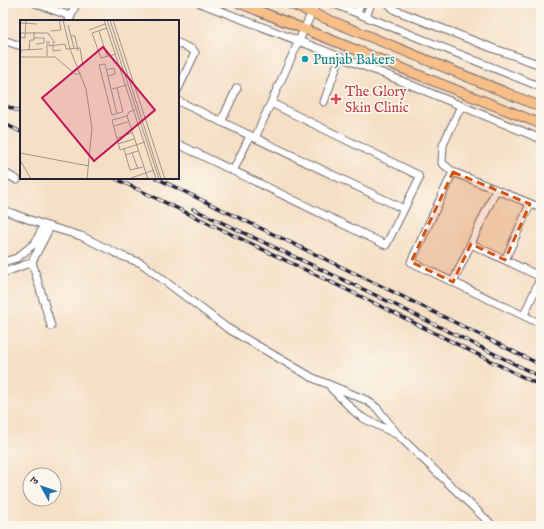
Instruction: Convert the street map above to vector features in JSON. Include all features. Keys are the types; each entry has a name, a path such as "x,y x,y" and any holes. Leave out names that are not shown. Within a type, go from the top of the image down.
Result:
{"main road":[{"path":"239,3 541,124"},
{"path":"288,3 541,107"}],"street":[{"path":"35,3 69,19 76,3"},
{"path":"200,3 340,57 541,139"},
{"path":"233,171 271,103 316,3"},
{"path":"332,3 541,87"},
{"path":"357,13 361,3"},
{"path":"366,17 371,3"},
{"path":"388,3 395,10 492,48 541,65"},
{"path":"3,40 20,46"},
{"path":"179,43 193,50 195,53 179,87"},
{"path":"324,102 340,57"},
{"path":"221,122 237,88"},
{"path":"179,101 404,209"},
{"path":"179,144 384,245 387,243 419,179 418,175 271,103"},
{"path":"462,106 443,145 442,164 454,172 541,208"},
{"path":"3,172 17,180"},
{"path":"454,172 412,262 541,324"},
{"path":"453,282 496,190"},
{"path":"505,260 530,204"},
{"path":"3,210 47,226 81,236 122,256 141,263 227,328 328,385 366,400 372,404 398,435 493,526"},
{"path":"3,262 17,258 35,243 47,226"},
{"path":"47,226 32,262 51,326"},
{"path":"471,244 541,277 524,316"},
{"path":"3,273 32,262"},
{"path":"328,385 356,413 398,435"}],"highlighted area":[{"path":"453,172 530,204 505,260 471,244 453,282 411,262"}],"railway":[{"path":"3,104 20,112"},
{"path":"3,123 20,132"},
{"path":"116,179 364,298 541,386"},
{"path":"158,179 375,283 541,365"},
{"path":"193,209 367,291 541,377"}],"place":[{"name":"Punjab Bakers","path":"305,59"},
{"name":"The Glory Skin Clinic","path":"336,99"}]}
